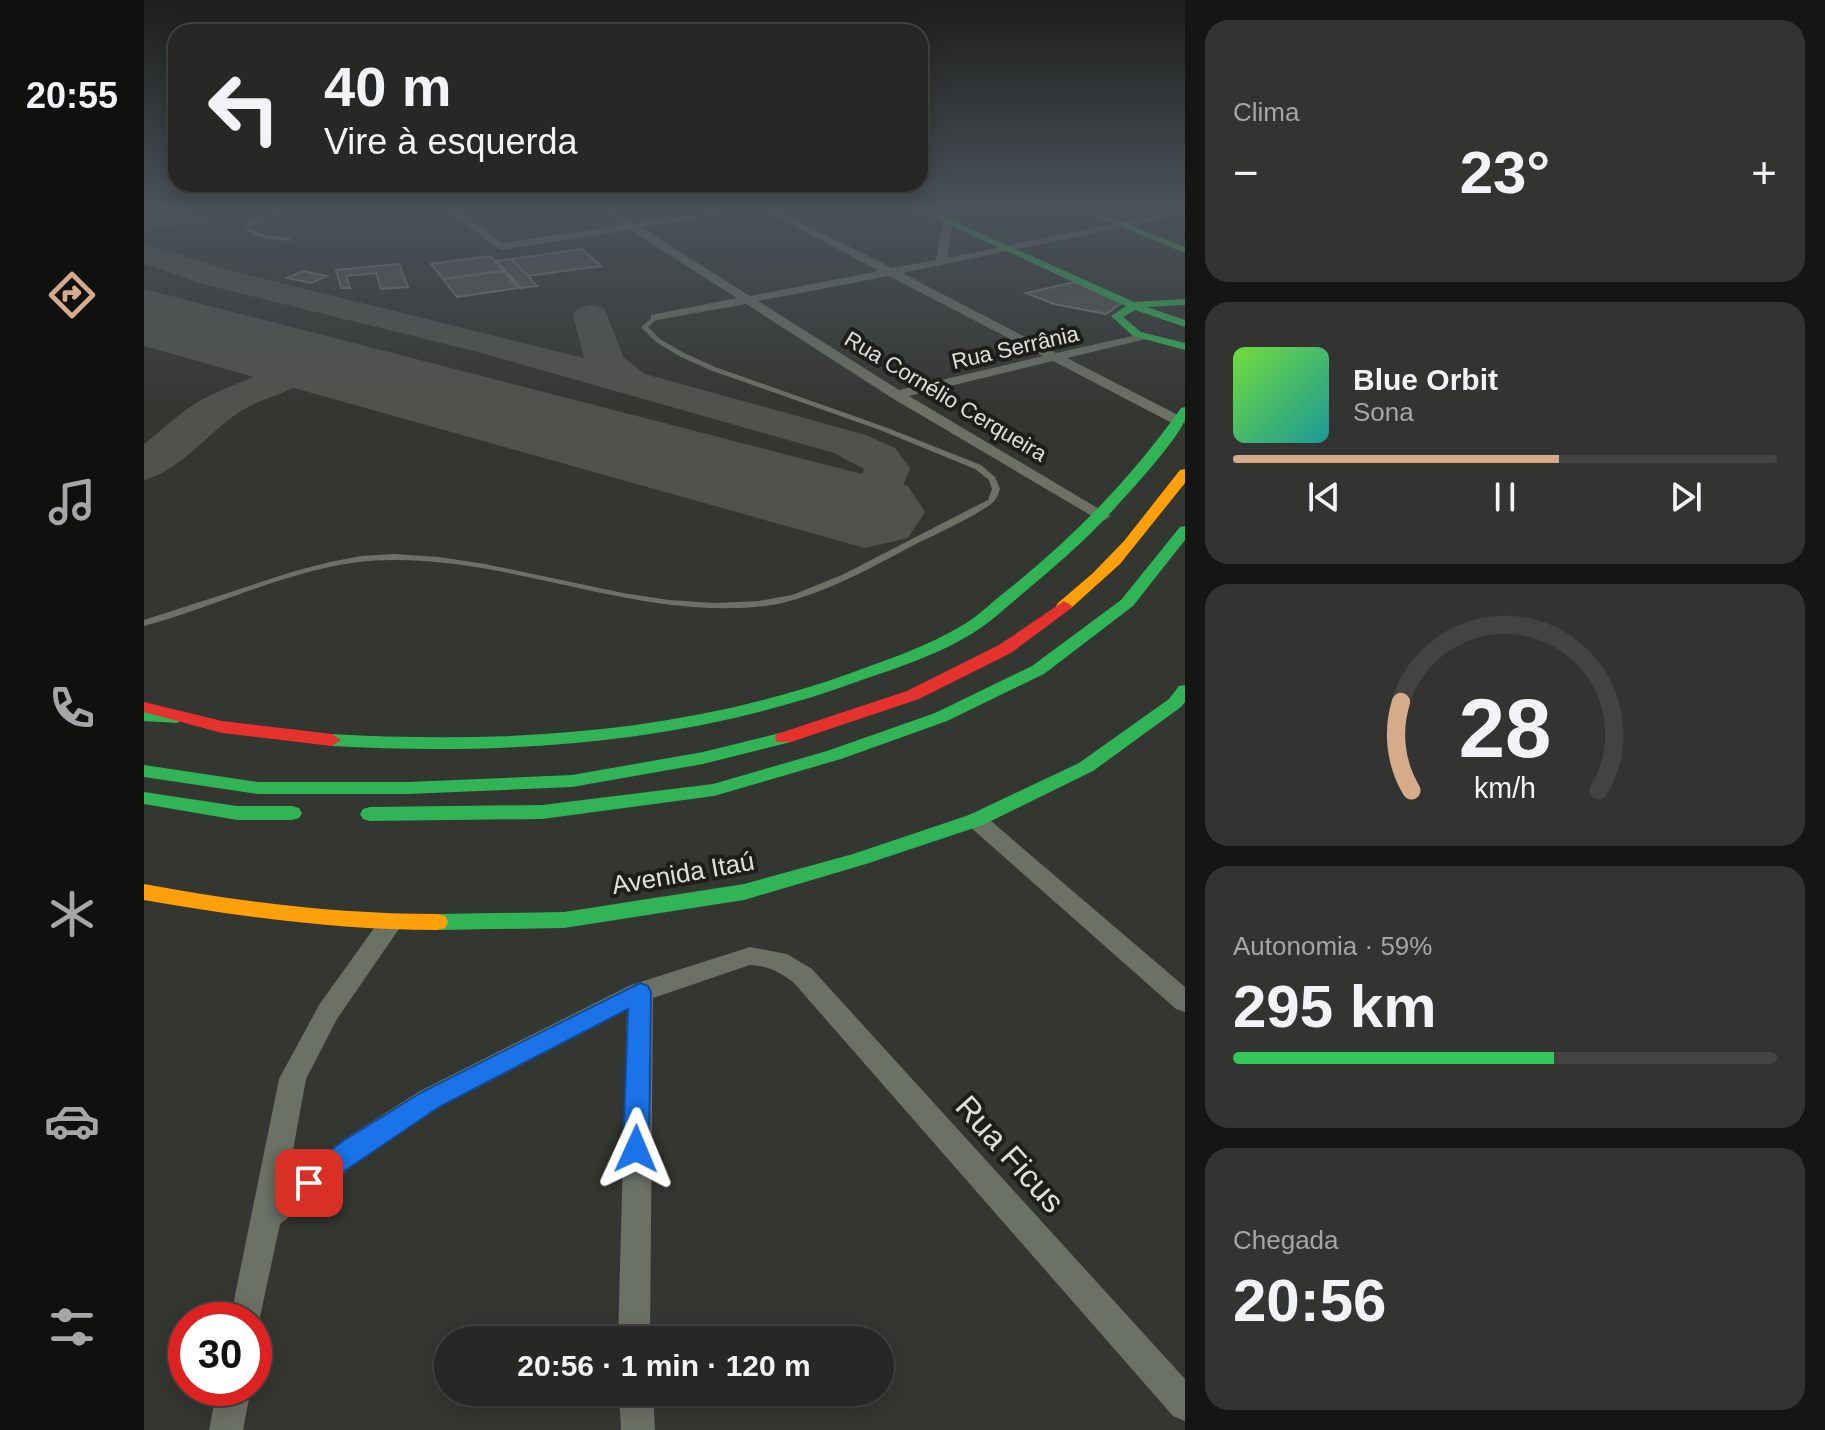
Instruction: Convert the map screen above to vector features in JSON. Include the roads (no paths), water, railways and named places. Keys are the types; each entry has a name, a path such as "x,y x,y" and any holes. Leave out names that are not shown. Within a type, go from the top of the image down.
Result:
{"main road":[{"path":"1079,276 1185,324"},
{"path":"1185,302 1142,304 1122,310 1116,316 1123,328 1185,347"},
{"path":"1142,304 1185,315"},
{"path":"144,707 177,717 286,739 413,744 560,741 683,727 793,701 879,669 964,632 1050,566 1103,516 1147,466 1182,416"},
{"path":"144,771 257,788 408,788 572,781 703,758 809,732 913,695 1005,649 1092,585 1141,534 1185,473"},
{"path":"357,814 542,812 714,790 834,755 941,717 1038,670 1127,603 1185,530"},
{"name":"Avenida Itaú","path":"144,892 231,908 391,923 564,920 744,892 859,859 976,820 1086,767 1175,703 1185,690"},
{"path":"144,715 177,717"},
{"path":"144,798 237,813 312,813"}],"street":[{"name":"Rua Cornélio Cerqueira","path":"709,276 897,395 1103,516"},
{"path":"655,318 873,276"},
{"path":"893,276 1055,359 1182,416"},
{"name":"Rua Serrânia","path":"897,395 1142,336"},
{"path":"976,820 1185,1002"},
{"path":"249,1302 293,1079 328,1012 391,923"},
{"name":"Rua Ficus","path":"640,992 750,956 776,960 803,976 1185,1404"},
{"path":"265,1218 353,1149 430,1099 640,992 634,1326"},
{"path":"226,1430 231,1406"},
{"path":"637,1406 638,1430"}],"lane":[{"path":"144,623 298,571 343,561 394,557 531,576 684,605 760,604 798,596 834,582 991,501 996,489 992,479 978,467 872,425 698,363 662,344 647,332 644,327 655,318"}]}
